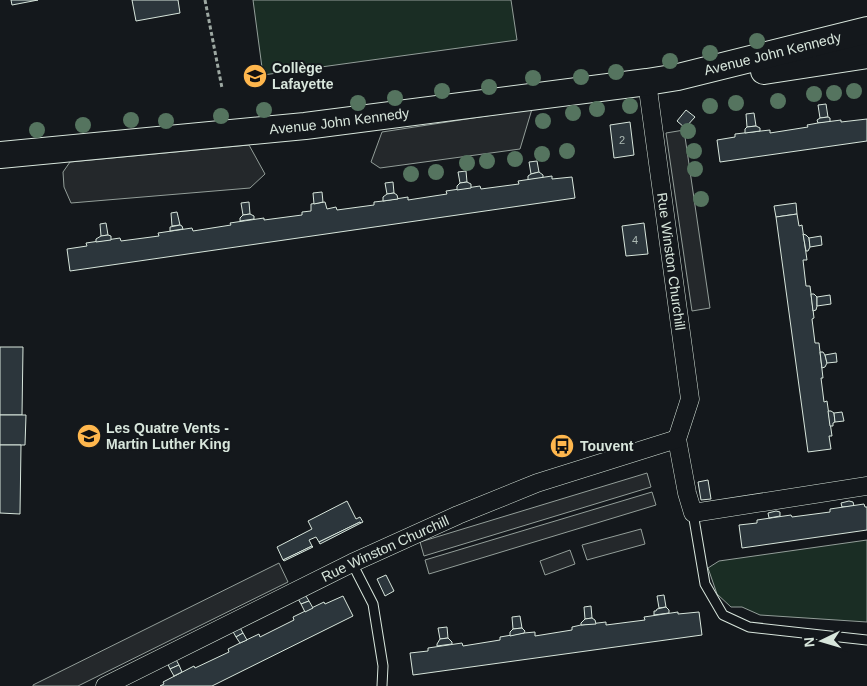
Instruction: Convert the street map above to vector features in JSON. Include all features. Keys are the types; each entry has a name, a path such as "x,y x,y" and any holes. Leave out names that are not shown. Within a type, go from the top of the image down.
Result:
{"main road":[{"name":"Avenue John Kennedy","path":"0,155 305,126 647,82 678,77 867,30"},
{"name":"Avenue John Kennedy","path":"678,77 700,78 767,71 867,55"}],"street":[{"name":"Rue Winston Churchill","path":"647,82 690,399 677,439 692,513"},
{"name":"Rue Winston Churchill","path":"105,686 352,563 458,515 537,483 677,439"},
{"path":"692,513 867,486"}],"lane":[{"path":"692,513 704,584 723,615 749,627 867,640"},
{"path":"352,563 373,604 382,666 382,686"}],"path":[{"path":"204,0 222,88"}],"green space":[{"path":"253,0 511,0 517,40 263,75"},
{"path":"867,540 867,622 760,615 742,607 731,607 717,594 708,568 719,561"}],"shaded area":[{"path":"532,109 520,149 380,168 371,162 382,132"},
{"path":"684,130 710,308 692,311 666,133"},
{"path":"249,145 265,174 250,188 71,203 64,187 63,172 70,162"},
{"path":"647,473 651,487 424,556 420,542"},
{"path":"652,492 656,505 429,574 425,560"},
{"path":"641,529 645,544 587,560 582,545"},
{"path":"570,550 575,564 545,575 540,561"},
{"path":"279,563 288,582 78,686 33,686 33,685"}],"building":[{"path":"11,0 38,0 12,5"},
{"path":"132,0 178,0 180,13 136,21"},
{"path":"826,104 828,117 820,118 818,105"},
{"path":"686,110 695,117 685,128 677,121"},
{"path":"754,113 756,126 747,127 746,114"},
{"path":"828,117 830,122 818,123 817,120 820,118"},
{"path":"867,119 867,141 720,162 717,140 735,137 735,134 770,130 770,133 808,127 807,125 818,123"},
{"path":"630,122 634,155 614,158 610,125"},
{"path":"756,126 760,128 760,131 745,133 747,127"},
{"path":"537,161 539,172 531,174 529,162"},
{"path":"466,171 467,182 460,183 458,172"},
{"path":"539,172 543,175 543,178 528,180 528,176"},
{"path":"552,176 552,179 572,177 575,198 70,271 67,249 87,246 86,243 120,238 121,241 159,236 158,233 192,228 193,231 264,218 264,220 302,215 302,212 311,211 311,204 325,202 327,209 336,207 337,210 374,205 374,202 408,197 408,200 447,194 446,191 480,186 481,189 519,184 518,181"},
{"path":"393,182 394,193 387,194 385,183"},
{"path":"467,182 471,184 471,188 457,190 457,186 460,183"},
{"path":"322,192 323,202 314,204 313,193"},
{"path":"394,193 398,199 383,201 383,197 387,194"},
{"path":"249,202 250,214 243,215 241,203"},
{"path":"796,203 797,214 776,217 774,206"},
{"path":"177,212 180,225 172,226 171,213"},
{"path":"250,214 254,216 254,219 240,221 243,215"},
{"path":"797,214 799,226 802,225 807,260 803,260 806,286 810,286 815,343 819,343 824,402 827,401 832,436 829,436 831,449 808,452 776,217"},
{"path":"106,223 108,235 101,236 100,224"},
{"path":"644,223 648,254 626,256 622,226"},
{"path":"180,225 183,229 170,231 170,227"},
{"path":"803,234 809,238 810,247 808,251 806,251"},
{"path":"101,236 111,236 111,240 96,242 96,239"},
{"path":"821,236 822,245 810,247 809,238"},
{"path":"811,294 817,297 816,310 813,311"},
{"path":"830,295 831,304 817,306 817,297"},
{"path":"0,347 23,347 22,415 0,415"},
{"path":"820,352 823,352 825,355 827,363 822,368"},
{"path":"836,353 837,362 827,363 825,355"},
{"path":"828,411 834,413 835,422 833,426 830,426"},
{"path":"842,412 844,421 835,422 834,413"},
{"path":"0,415 26,415 25,445 0,445"},
{"path":"0,445 21,445 20,514 0,513"},
{"path":"708,480 711,499 701,500 698,482"},
{"path":"347,501 356,519 360,517 363,522 319,542 316,537 309,540 312,546 283,560 277,547 312,529 308,521"},
{"path":"853,502 854,506 842,507 841,503"},
{"path":"864,504 867,507 867,530 742,548 739,525 757,523 757,520 791,515 792,517 830,512 830,509"},
{"path":"780,512 780,516 769,518 768,513"},
{"path":"361,523 320,544 319,542"},
{"path":"312,546 313,547 283,560"},
{"path":"386,575 394,591 385,596 377,579"},
{"path":"304,593 309,601 301,604 297,597"},
{"path":"664,595 666,607 659,608 657,596"},
{"path":"343,596 353,616 212,686 160,686 164,684 163,682 194,666 195,668 229,652 228,649 240,643 259,634 260,637 294,620 293,617 324,602 325,604"},
{"path":"309,601 313,608 305,612 301,604"},
{"path":"591,606 592,618 585,619 584,607"},
{"path":"666,607 669,613 654,615 654,611 657,609"},
{"path":"678,612 678,614 699,612 702,635 413,675 410,653 428,651 428,648 462,643 463,646 500,640 500,637 524,633 535,632 535,636 572,630 572,627 581,625 606,622 606,625 645,620 644,617"},
{"path":"520,616 522,628 513,629 512,617"},
{"path":"592,618 596,624 581,625 585,619"},
{"path":"238,624 243,633 236,637 231,628"},
{"path":"447,627 448,638 440,639 438,628"},
{"path":"522,628 525,631 524,633 510,636 510,632 513,629"},
{"path":"243,633 247,640 240,643 236,637"},
{"path":"448,638 452,644 437,646 440,639"},
{"path":"174,656 179,665 170,669 166,660"},
{"path":"179,665 182,672 174,676 170,669"}],"place":[{"name":"Collège Lafayette","path":"255,76"},
{"name":"Les Quatre Vents - Martin Luther King","path":"89,436"},
{"name":"Touvent","path":"562,446"}]}
